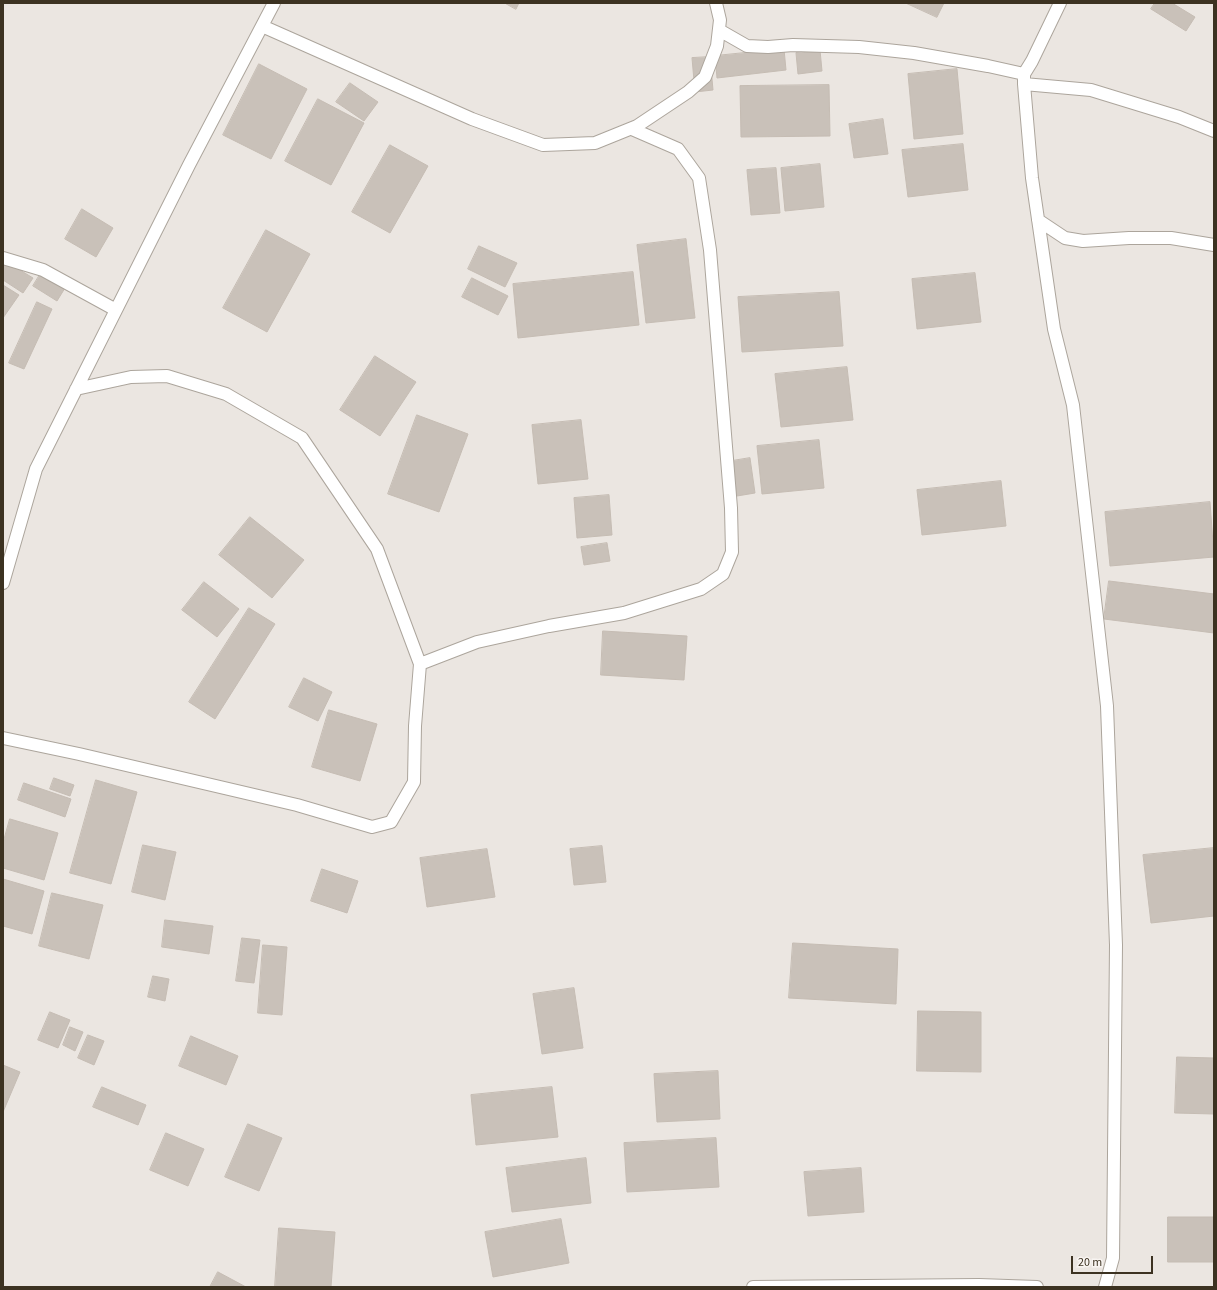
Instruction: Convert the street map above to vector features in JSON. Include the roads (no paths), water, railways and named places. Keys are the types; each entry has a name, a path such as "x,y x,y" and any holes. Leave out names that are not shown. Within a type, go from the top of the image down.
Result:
{"street":[{"path":"3,583 36,469 189,165 274,3"},
{"path":"262,26 472,119 543,144 595,143 632,129 688,92 705,77 717,46 720,20 716,3"},
{"path":"1060,3 1024,79 1032,178 1054,329 1073,405 1107,706 1116,945 1113,1258 1105,1287"},
{"path":"719,30 747,46 860,47 914,53 988,66 1024,79 1091,90 1179,117 1214,131"},
{"path":"420,664 477,642 549,626 624,613 701,589 723,574 732,552 731,508 711,258 699,178 678,149 632,129"},
{"path":"1038,220 1065,238 1083,241 1129,238 1171,238 1214,245"},
{"path":"3,258 43,270 116,310"},
{"path":"3,738 79,754 289,803 372,827 391,822 414,782 415,726 420,664 377,549 302,438 226,394 167,376 130,376 76,389"},
{"path":"754,1287 979,1285 1037,1287"}]}
